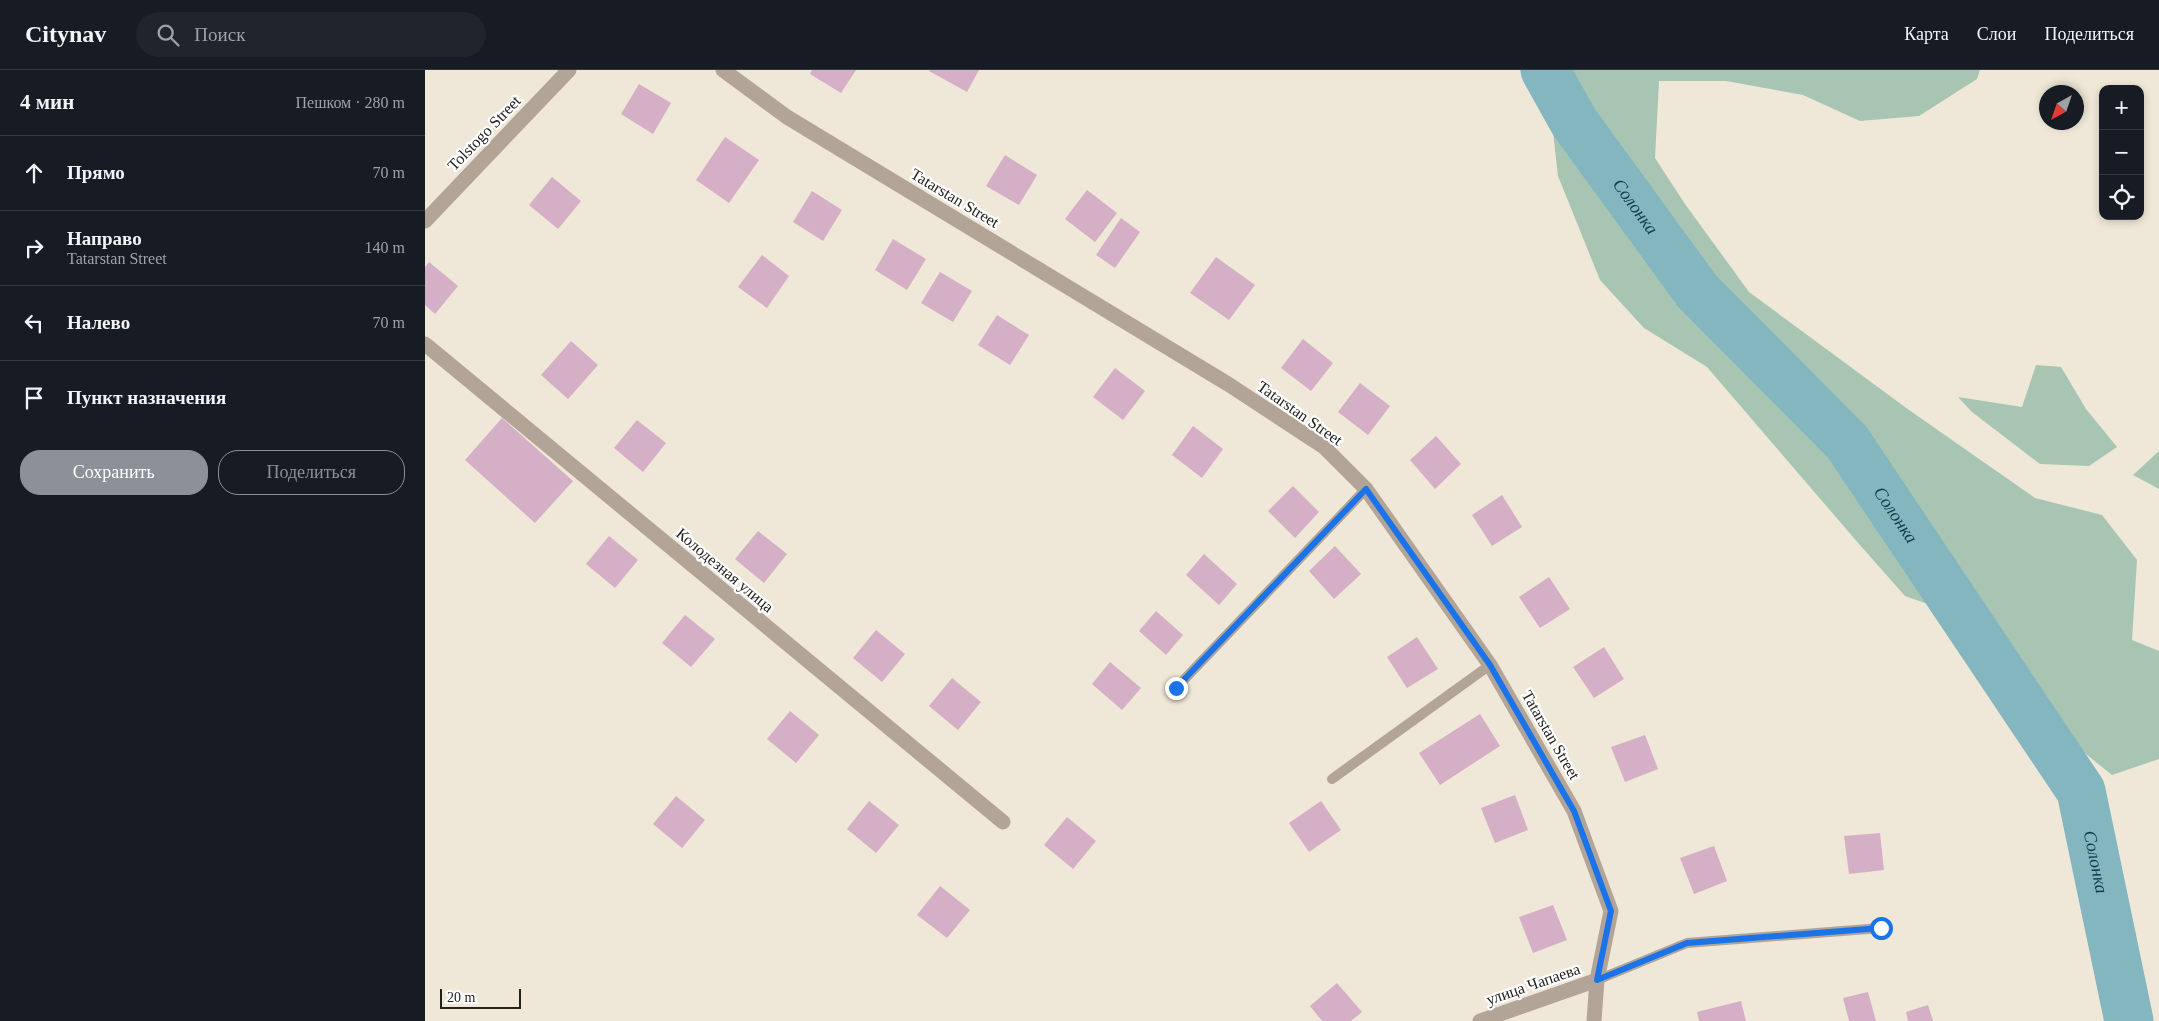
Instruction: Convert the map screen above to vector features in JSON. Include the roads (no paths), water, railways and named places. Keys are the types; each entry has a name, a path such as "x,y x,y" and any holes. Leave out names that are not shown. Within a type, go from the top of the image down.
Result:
{"street":[{"name":"Tolstogo Street","path":"425,221 569,70"},
{"name":"Tatarstan Street","path":"723,70 787,117 1228,384 1324,447 1366,489 1490,665 1574,811 1611,911 1597,980 1593,1021"},
{"name":"Колодезная улица","path":"425,344 1003,822"},
{"name":"улица Чапаева","path":"1480,1021 1597,980"}],"lane":[{"path":"1176,688 1366,489"},
{"path":"1332,779 1490,665"},
{"path":"1597,980 1687,943 1881,928"}],"waterway":[{"name":"Солонка","path":"1545,70 1574,122 1697,291 1847,442 2081,791 2129,1021"}]}
